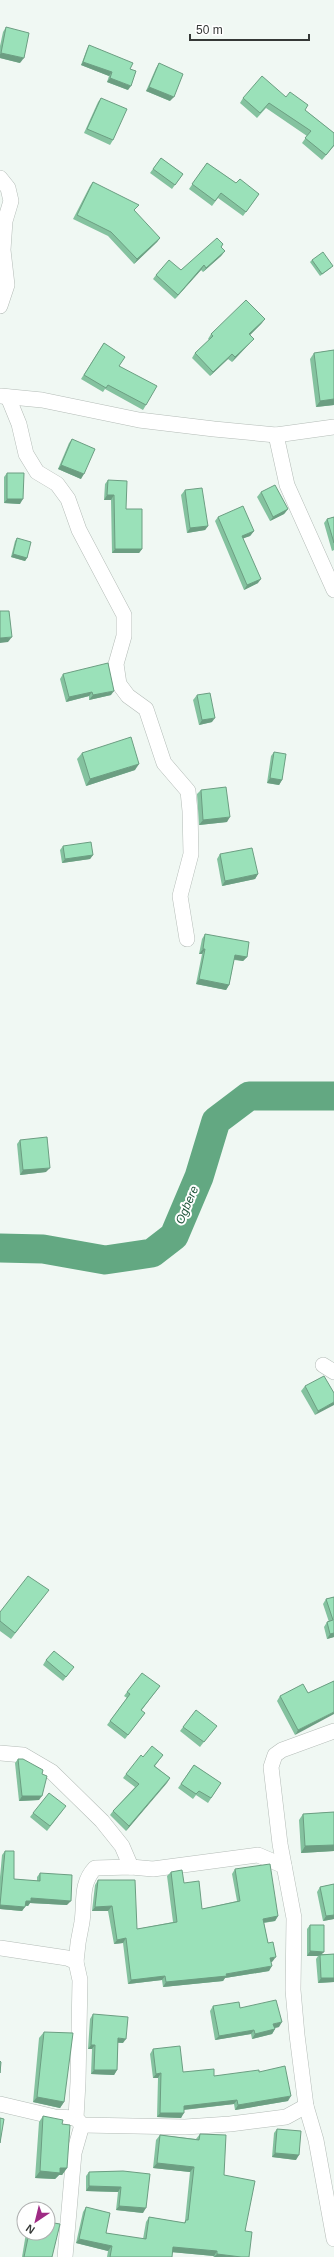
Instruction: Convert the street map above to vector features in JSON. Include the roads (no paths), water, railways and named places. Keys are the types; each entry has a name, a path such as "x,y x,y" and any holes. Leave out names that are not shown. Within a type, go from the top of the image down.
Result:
{"street":[{"path":"0,178 8,188 12,201 6,221 3,250 7,285 0,306"},
{"path":"4,396 42,400 139,420 276,435 334,427"},
{"path":"4,396 19,424 26,454 37,472 57,484 68,499 79,530 124,615 124,636 116,664 118,684 128,696 146,710 164,763 188,791 191,854 180,896 187,938"},
{"path":"276,435 286,485 334,590"},
{"path":"334,1731 282,1750 275,1755 271,1767 284,1866 294,1918 294,1990 296,2035 306,2106 316,2140 334,2239"},
{"path":"0,1753 23,1755 52,1772 102,1821 122,1846 131,1867"},
{"path":"65,2257 74,2153 79,2122 80,1980 76,1962 82,1920 82,1895 88,1876 95,1868 131,1867 160,1869 258,1855 284,1866"},
{"path":"0,1948 67,1958 76,1962"},
{"path":"0,2104 79,2122 185,2127 230,2124 286,2117 306,2106"}],"waterway":[{"name":"Ogbere","path":"0,1248 43,1249 105,1260 152,1253 174,1236 199,1177 216,1121 249,1096 334,1096"}]}
